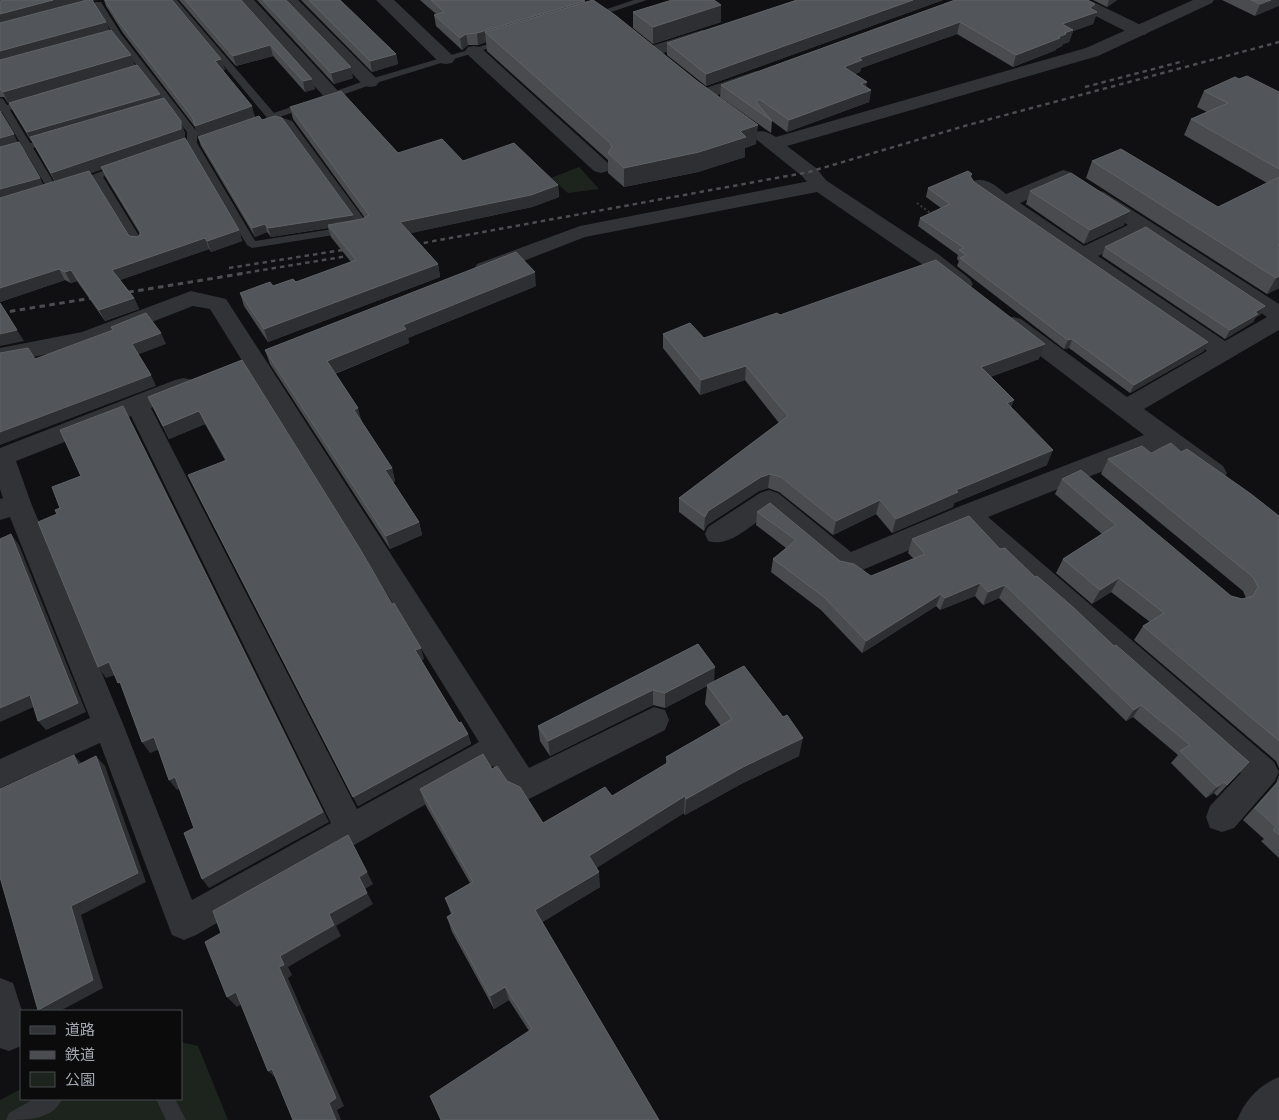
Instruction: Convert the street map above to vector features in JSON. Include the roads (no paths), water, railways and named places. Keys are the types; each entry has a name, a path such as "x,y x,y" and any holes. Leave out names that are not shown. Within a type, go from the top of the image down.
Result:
{"street":[{"path":"245,0 333,96"},
{"path":"289,0 370,82"},
{"path":"384,0 446,59"},
{"path":"585,0 610,18"},
{"path":"1076,0 1139,31"},
{"path":"774,144 1092,52 1206,0"},
{"path":"666,64 644,46 717,31"},
{"path":"474,51 602,167"},
{"path":"703,95 768,71"},
{"path":"688,83 719,106"},
{"path":"750,128 774,144 809,172 820,185 930,259 977,296"},
{"path":"1005,202 1065,175 1279,314"},
{"path":"466,276 580,232 820,185"},
{"path":"980,185 1224,352"},
{"path":"1082,255 1143,226"},
{"path":"0,356 87,339 191,298 218,304 523,787 654,720"},
{"path":"1000,314 1125,409 1233,486"},
{"path":"1125,409 1279,320"},
{"path":"208,377 2,457 9,506 108,724 184,922 499,747"},
{"path":"137,404 351,830"},
{"path":"718,534 769,500 848,565 967,514 1163,436"},
{"path":"1077,471 1100,490"},
{"path":"967,514 1263,772 1222,817"},
{"path":"0,774 108,724"},
{"path":"0,996 9,1033"},
{"path":"1256,1120 1279,1096"}],"lane":[{"path":"98,4 114,37 167,106 192,132 192,143 252,245 365,227 290,123 267,119 173,0"},
{"path":"584,18 610,18 643,0"},
{"path":"267,119 370,82 511,40"},
{"path":"41,98 2,106 58,189 132,164"},
{"path":"0,155 64,136"},
{"path":"97,176 139,244"},
{"path":"16,1120 50,1100"},
{"path":"166,1100 176,1120"}],"railway":[{"path":"407,246 809,172 968,125 1279,42"},
{"path":"1085,87 1184,61"},
{"path":"229,268 355,248"},
{"path":"238,274 360,254"},
{"path":"0,313 246,273"}]}
